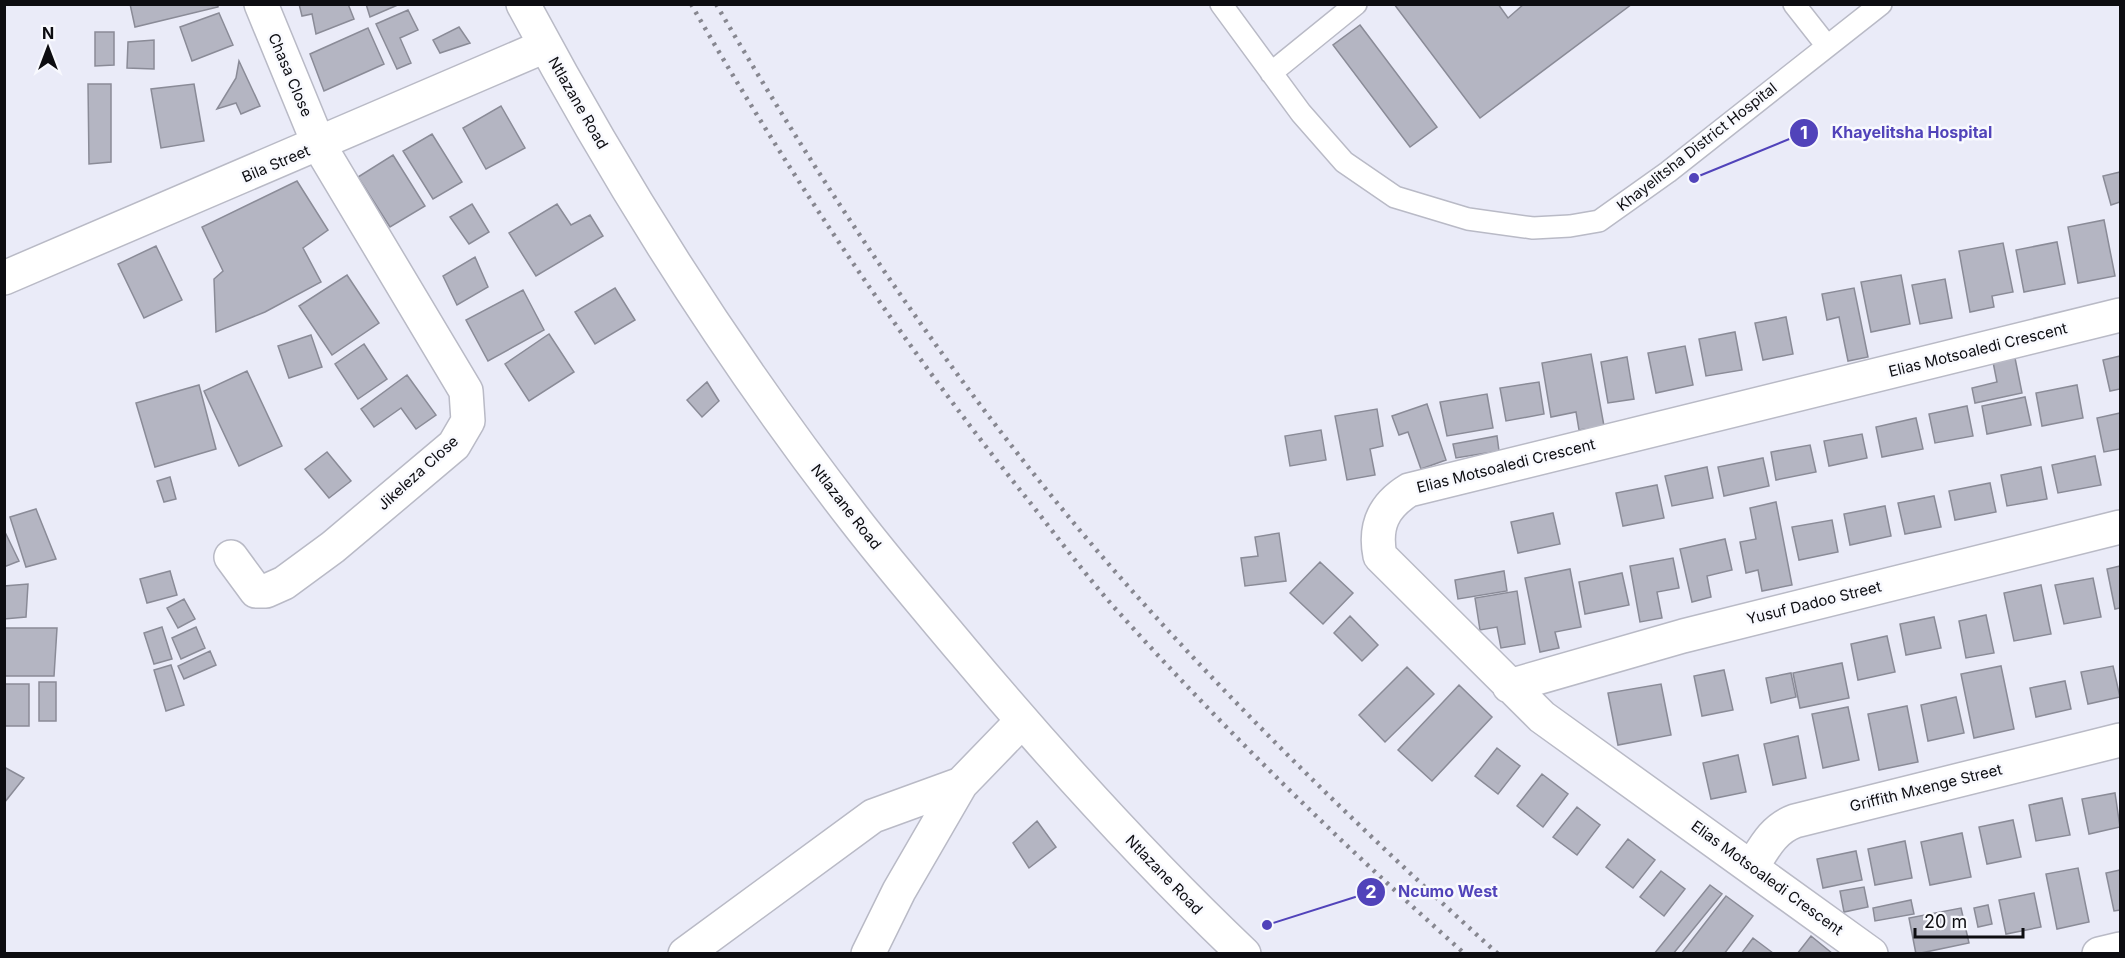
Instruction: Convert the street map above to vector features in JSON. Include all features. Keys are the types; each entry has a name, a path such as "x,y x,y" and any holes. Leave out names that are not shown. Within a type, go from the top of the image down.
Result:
{"street":[{"name":"Chasa Close","path":"261,4 319,145"},
{"name":"Ntlazane Road","path":"523,4 637,203 748,374 856,522 1022,721 1129,839 1244,954"},
{"name":"Bila Street","path":"4,278 319,145 545,46"},
{"name":"Jikeleza Close","path":"231,557 256,591 276,588 333,546 454,445 468,421 466,391 319,145"},
{"name":"Elias Motsoaledi Crescent","path":"1871,954 1542,717 1380,556 1377,539 1384,511 1396,498 1409,490 2121,315"},
{"name":"Yusuf Dadoo Street","path":"1509,686 1683,636 2121,527"},
{"path":"868,954 899,891 961,784 1022,721"},
{"name":"Griffith Mxenge Street","path":"1752,867 1768,841 1785,824 2121,740"},
{"path":"685,954 873,816 961,784"},
{"path":"2099,954 2121,948"}],"lane":[{"name":"Khayelitsha District Hospital","path":"1221,4 1301,114 1344,162 1395,197 1468,219 1533,228 1570,226 1599,221 1623,205 1881,4"},
{"path":"1271,73 1356,4"},
{"path":"1794,4 1827,46"}],"building":[{"path":"130,4 218,4 218,7 135,27"},
{"path":"299,4 348,4 354,19 316,34 312,14 302,16"},
{"path":"366,4 400,4 370,17"},
{"path":"1394,4 1498,4 1508,18 1524,4 1632,4 1480,118"},
{"path":"408,10 418,30 400,38 411,63 397,69 376,24"},
{"path":"219,13 233,45 192,61 180,27"},
{"path":"1360,25 1437,127 1410,147 1333,45"},
{"path":"459,27 470,43 440,53 433,40"},
{"path":"368,28 384,64 324,91 310,54"},
{"path":"95,32 114,32 114,65 95,66"},
{"path":"154,40 154,69 127,68 128,42"},
{"path":"239,61 260,106 241,114 236,103 217,109 236,78"},
{"path":"88,84 111,84 111,162 89,164"},
{"path":"194,84 204,141 161,148 151,89"},
{"path":"501,106 525,148 486,169 463,128"},
{"path":"432,134 462,182 433,199 403,151"},
{"path":"393,155 425,206 390,227 358,177"},
{"path":"2120,172 2120,202 2111,205 2103,176"},
{"path":"297,181 328,230 303,248 321,282 265,312 216,332 214,279 223,271 202,227"},
{"path":"472,204 489,232 469,244 450,217"},
{"path":"557,204 571,225 590,215 603,236 536,276 509,233"},
{"path":"2104,220 2115,276 2078,283 2068,227"},
{"path":"2057,242 2065,284 2024,292 2016,250"},
{"path":"2003,243 2013,292 1992,296 1994,307 1970,312 1959,251"},
{"path":"156,246 182,300 144,318 118,264"},
{"path":"475,257 488,287 457,305 443,276"},
{"path":"347,275 379,323 332,355 299,306"},
{"path":"1901,275 1910,324 1871,332 1861,282"},
{"path":"1945,279 1952,318 1920,324 1912,285"},
{"path":"615,288 635,320 595,344 575,312"},
{"path":"1854,288 1868,357 1848,361 1839,317 1827,320 1822,294"},
{"path":"523,290 544,330 488,361 466,320"},
{"path":"1786,317 1793,354 1763,360 1755,323"},
{"path":"1735,332 1742,370 1706,376 1699,339"},
{"path":"549,334 574,372 529,401 505,364"},
{"path":"311,335 322,367 289,378 278,346"},
{"path":"364,344 387,379 358,399 335,364"},
{"path":"1685,346 1693,385 1656,393 1648,353"},
{"path":"1591,354 1604,426 1579,430 1576,412 1551,417 1542,363"},
{"path":"2120,356 2120,389 2110,391 2103,360"},
{"path":"1627,357 1634,399 1608,403 1601,362"},
{"path":"2015,358 2022,393 1975,403 1972,388 1997,382 1993,362"},
{"path":"247,371 282,446 239,466 204,391"},
{"path":"407,375 436,415 416,429 401,408 374,427 361,409"},
{"path":"707,382 719,401 702,417 687,400"},
{"path":"1539,382 1544,414 1506,421 1500,388"},
{"path":"199,385 216,449 155,467 136,403"},
{"path":"2077,385 2083,418 2042,426 2036,393"},
{"path":"1487,394 1493,428 1447,436 1440,402"},
{"path":"2025,397 2031,425 1987,434 1982,406"},
{"path":"1427,404 1446,460 1421,469 1408,432 1399,435 1392,416"},
{"path":"1967,406 1973,436 1935,443 1929,414"},
{"path":"1377,409 1383,446 1370,449 1375,475 1347,480 1335,416"},
{"path":"2120,413 2120,449 2104,452 2097,418"},
{"path":"1916,418 1923,449 1882,457 1876,427"},
{"path":"1321,430 1326,460 1290,466 1285,436"},
{"path":"1862,434 1867,458 1829,466 1824,441"},
{"path":"1497,436 1499,451 1456,458 1453,444"},
{"path":"1810,445 1816,472 1776,480 1771,452"},
{"path":"327,452 351,481 329,498 305,469"},
{"path":"2095,456 2101,485 2058,493 2052,465"},
{"path":"1763,458 1769,486 1724,496 1718,467"},
{"path":"1707,467 1713,498 1672,506 1665,476"},
{"path":"2041,467 2047,499 2007,506 2001,475"},
{"path":"170,477 176,499 164,502 157,481"},
{"path":"1990,483 1996,512 1955,520 1949,491"},
{"path":"1657,485 1664,518 1623,526 1616,493"},
{"path":"1934,496 1941,527 1905,534 1898,503"},
{"path":"1776,502 1792,585 1762,591 1758,570 1746,573 1740,542 1756,539 1750,508"},
{"path":"1885,506 1891,536 1850,545 1844,514"},
{"path":"36,509 56,559 26,567 10,517"},
{"path":"1553,513 1560,544 1518,553 1511,522"},
{"path":"1832,520 1838,552 1799,560 1792,527"},
{"path":"4,530 19,561 4,567"},
{"path":"1279,533 1286,581 1245,586 1241,558 1258,556 1255,537"},
{"path":"1725,539 1732,570 1707,576 1711,597 1692,602 1680,549"},
{"path":"1673,558 1679,588 1657,592 1662,618 1640,622 1630,566"},
{"path":"1320,562 1353,593 1323,624 1290,593"},
{"path":"2120,566 2120,608 2115,609 2107,569"},
{"path":"1570,569 1581,627 1555,632 1559,648 1540,652 1525,578"},
{"path":"170,571 177,595 147,603 140,579"},
{"path":"1504,571 1507,591 1458,599 1455,580"},
{"path":"1622,573 1629,605 1585,614 1579,582"},
{"path":"2093,578 2101,617 2064,624 2055,585"},
{"path":"28,584 26,617 4,619 4,586"},
{"path":"2041,585 2051,634 2014,641 2004,593"},
{"path":"1517,591 1525,644 1501,648 1497,627 1480,630 1475,598"},
{"path":"184,599 195,619 178,628 167,608"},
{"path":"1986,615 1994,653 1966,658 1959,621"},
{"path":"1350,616 1378,645 1362,661 1334,633"},
{"path":"1934,617 1941,648 1906,655 1900,624"},
{"path":"162,627 172,659 154,664 144,633"},
{"path":"196,627 205,648 181,659 172,638"},
{"path":"4,628 57,628 54,676 4,676"},
{"path":"1887,636 1895,672 1858,680 1851,644"},
{"path":"210,651 216,665 184,679 178,666"},
{"path":"1842,663 1849,698 1800,708 1793,673"},
{"path":"171,665 184,705 166,711 154,670"},
{"path":"2001,666 2014,729 1974,738 1961,674"},
{"path":"2113,666 2120,697 2088,704 2081,672"},
{"path":"1407,667 1434,694 1385,742 1359,715"},
{"path":"1724,670 1733,710 1702,716 1694,676"},
{"path":"1791,673 1796,697 1771,703 1766,678"},
{"path":"2065,681 2071,709 2036,717 2030,688"},
{"path":"39,682 56,682 56,721 39,721"},
{"path":"5,684 29,684 29,726 4,726"},
{"path":"1661,684 1671,735 1618,745 1608,693"},
{"path":"1459,685 1492,717 1432,781 1398,750"},
{"path":"1956,697 1964,733 1928,741 1921,705"},
{"path":"1907,706 1918,762 1879,770 1868,714"},
{"path":"1848,707 1859,760 1823,768 1812,714"},
{"path":"1798,736 1806,778 1773,785 1764,744"},
{"path":"1497,748 1520,766 1498,794 1475,776"},
{"path":"1738,755 1746,792 1711,799 1703,763"},
{"path":"4,767 24,778 4,803"},
{"path":"1542,774 1568,794 1543,827 1517,806"},
{"path":"2115,793 2120,827 2089,834 2082,799"},
{"path":"2062,798 2070,835 2036,841 2029,805"},
{"path":"1577,807 1600,825 1577,855 1553,837"},
{"path":"2013,820 2021,857 1987,864 1979,827"},
{"path":"1037,821 1056,847 1029,868 1013,843"},
{"path":"1962,833 1971,877 1930,885 1921,842"},
{"path":"1628,839 1655,860 1633,888 1606,867"},
{"path":"1905,841 1912,878 1875,885 1868,849"},
{"path":"1856,851 1862,880 1823,888 1817,859"},
{"path":"2078,868 2089,922 2057,929 2046,874"},
{"path":"2120,870 2120,910 2114,911 2106,873"},
{"path":"1661,871 1685,889 1664,916 1640,897"},
{"path":"1710,885 1722,894 1673,954 1654,954"},
{"path":"1864,887 1868,907 1844,912 1840,891"},
{"path":"2034,893 2041,927 2006,934 1999,900"},
{"path":"1726,896 1753,916 1724,954 1681,954"},
{"path":"1911,900 1914,914 1875,921 1873,908"},
{"path":"1988,905 1992,924 1978,927 1974,908"},
{"path":"1961,908 1969,943 1916,954 1909,918"},
{"path":"1811,936 1833,954 1797,954"},
{"path":"1753,938 1773,953 1773,954 1741,954"}],"railway":[{"path":"691,4 808,196 892,320 981,441 1091,580 1155,652 1240,741 1374,871 1465,954"},
{"path":"716,4 852,224 951,366 1056,502 1157,619 1251,718 1397,861 1498,954"}],"place":[{"name":"Khayelitsha Hospital","path":"1694,178"},
{"name":"Ncumo West","path":"1267,925"}]}
